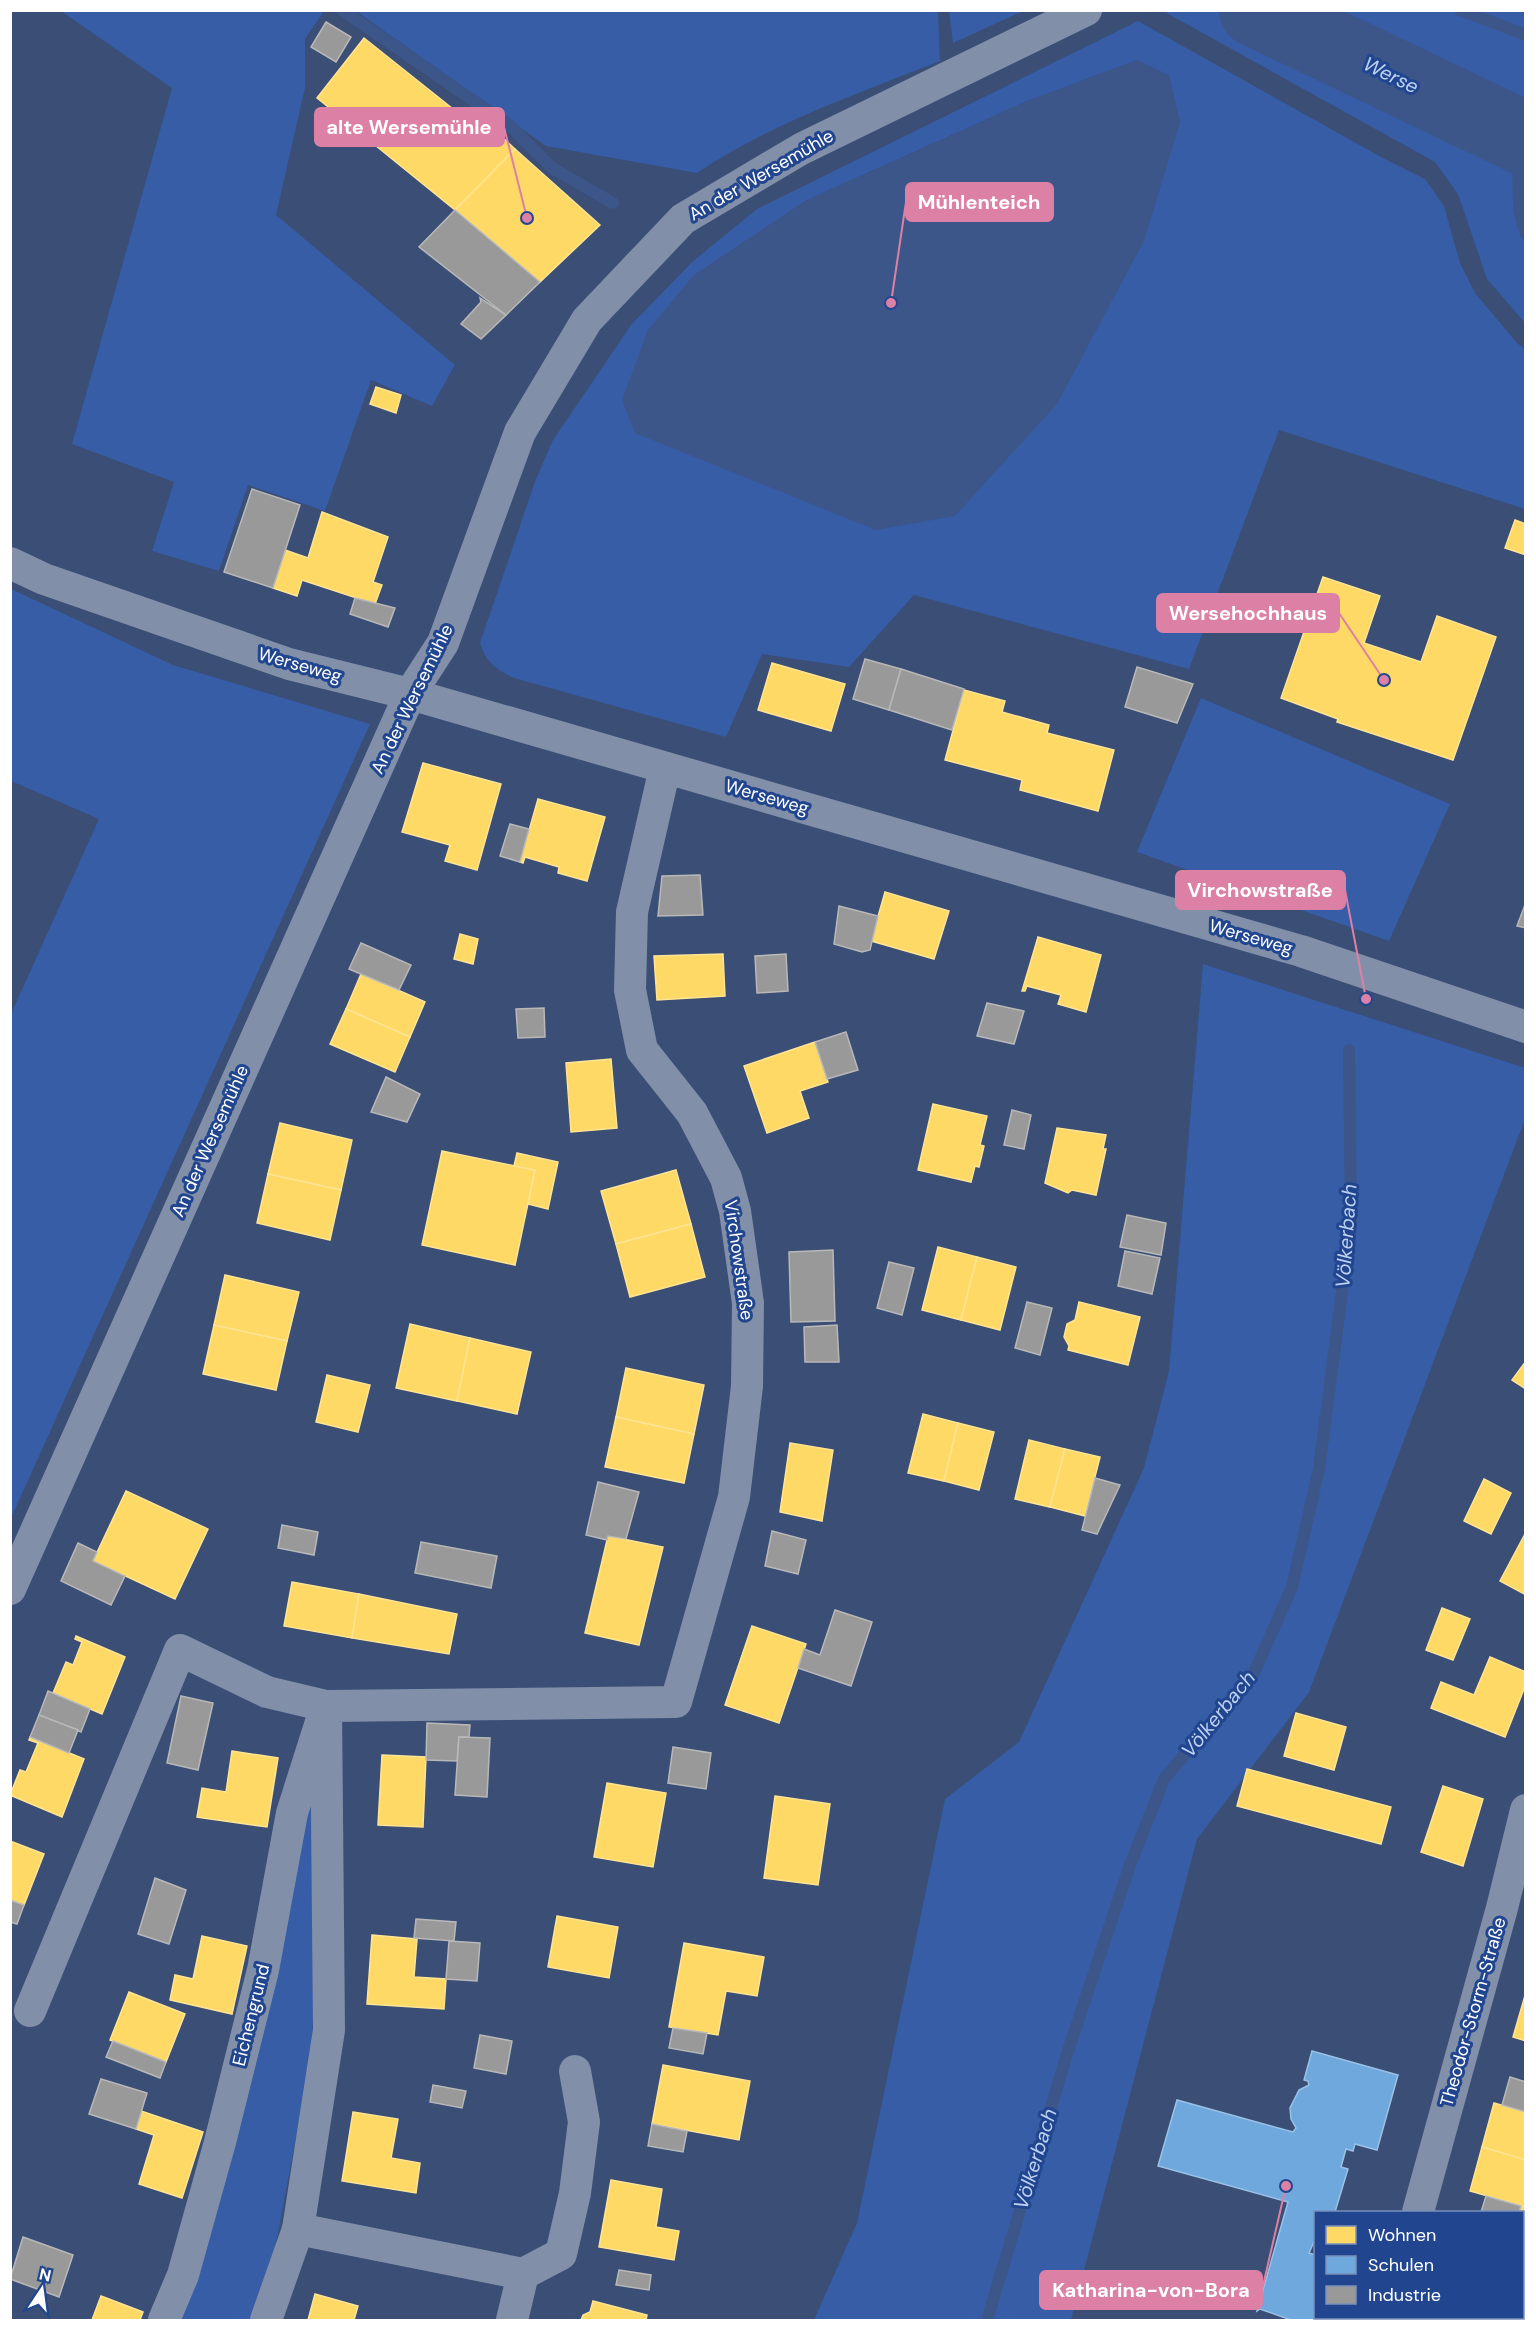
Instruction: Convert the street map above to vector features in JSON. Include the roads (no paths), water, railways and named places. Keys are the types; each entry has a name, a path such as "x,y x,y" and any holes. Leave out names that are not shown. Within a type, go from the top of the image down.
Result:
{"street":[{"name":"An der Wersemühle","path":"10,1589 410,694 443,643 520,432 587,320 683,219 801,149 1086,10"},
{"name":"Werseweg","path":"10,563 44,579 289,664 410,694 1301,951 1526,1027"},
{"name":"Virchowstraße","path":"326,1706 676,1702 734,1497 747,1386 748,1303 735,1211 726,1178 692,1113 642,1050 630,990 632,912 665,768"},
{"path":"30,2012 180,1650 267,1692 326,1706 329,2030 298,2229 266,2320"},
{"name":"Eichengrund","path":"164,2320 183,2275 220,2142 263,1970 292,1813 326,1706"},
{"name":"Theodor-Storm-Straße","path":"1418,2211 1514,1912 1526,1810"},
{"path":"298,2229 523,2274 561,2254 575,2193 584,2122 574,2071"},
{"path":"512,2320 523,2274"}],"waterway":[{"path":"342,10 509,125 552,168 613,203"},
{"name":"Werse","path":"1256,10 1526,139"},
{"path":"1291,28 1316,10"},
{"path":"1460,10 1526,35"},
{"path":"1518,136 1519,211 1526,234"},
{"name":"Völkerbach","path":"987,2320 1067,2054 1130,1865 1164,1779 1253,1675 1292,1587 1319,1469 1351,1223 1349,1050"}],"place":[{"name":"alte Wersemühle","path":"527,218"},
{"name":"Mühlenteich","path":"891,303"},
{"name":"Wersehochhaus","path":"1384,680"},
{"name":"Virchowstraße","path":"1366,999"},
{"name":"Katharina-von-Bora","path":"1286,2186"}]}
